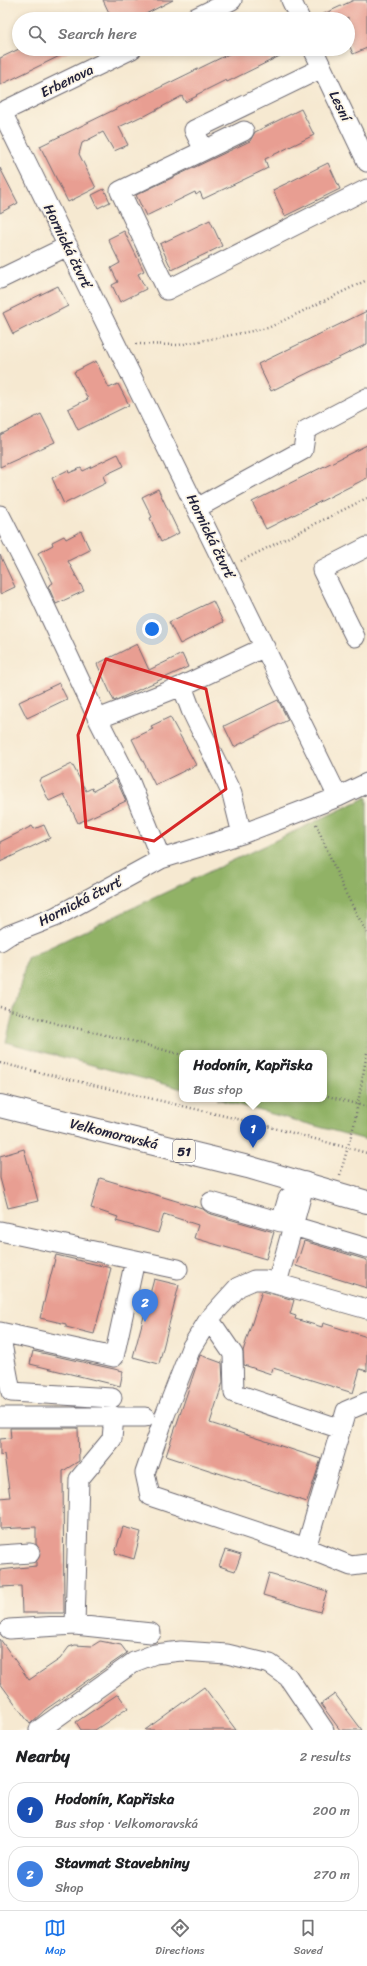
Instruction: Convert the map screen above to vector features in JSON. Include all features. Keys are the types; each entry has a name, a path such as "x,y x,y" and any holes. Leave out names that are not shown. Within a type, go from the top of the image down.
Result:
{"main road":[{"name":"Velkomoravská","path":"0,1106 299,1181 367,1202"}],"street":[{"path":"207,12 232,0"},
{"path":"291,0 297,12"},
{"name":"Erbenova","path":"1,113 118,56"},
{"name":"Lesní","path":"316,56 367,162"},
{"path":"204,150 194,130 322,68"},
{"name":"Hornická čtvrť","path":"1,113 116,343 338,796 242,834 161,859 55,917 3,935"},
{"path":"244,131 120,191 167,290 367,189"},
{"path":"0,279 68,246"},
{"path":"197,508 303,450 306,430 367,398"},
{"path":"0,515 130,782 161,859"},
{"path":"355,638 322,570 367,547"},
{"path":"98,719 182,686 265,647"},
{"path":"182,686 191,710 232,794 242,834"},
{"path":"338,796 367,783"},
{"path":"211,1202 281,1222 299,1181"},
{"path":"277,1283 293,1226 299,1181"},
{"path":"293,1226 367,1248"},
{"path":"0,1231 178,1269"},
{"path":"135,1260 114,1357 0,1333 11,1392 113,1407 145,1417"},
{"path":"367,1309 265,1280 254,1280 238,1287 209,1319 191,1348 165,1414 145,1473 150,1496 306,1548 351,1566 367,1564"},
{"path":"209,1319 233,1354 234,1393 341,1429"},
{"path":"306,1548 346,1411 367,1402"},
{"path":"0,1417 113,1407"},
{"path":"75,1625 79,1479 112,1439 113,1407"},
{"path":"0,1555 30,1552"},
{"path":"9,1629 75,1625 151,1633"},
{"path":"39,1730 134,1662 155,1654 181,1651 227,1654 270,1664 288,1677 324,1730"}],"path":[{"path":"116,343 179,345 268,328 367,280"},
{"path":"226,566 248,558 367,498"},
{"path":"310,808 345,892 367,933"},
{"path":"0,1007 58,1024 132,1041 179,1054"},
{"path":"339,1180 348,1148 367,1053"},
{"path":"0,1063 259,1124 367,1153"},
{"path":"327,1097 367,1107"}],"highlighted area":[{"path":"106,659 206,689 226,789 154,841 86,827 78,735"}],"green space":[{"path":"367,797 367,1140 228,1102 327,1102 327,1050 179,1050 179,1088 6,1042 27,958"}],"building":[{"path":"103,0 173,0 150,12 109,12"},
{"path":"354,0 367,0 367,48 355,53 355,12 328,12"},
{"path":"12,52 12,56 60,56 0,85 0,58"},
{"path":"225,56 280,56 227,82 226,80 185,102 182,96 143,117 142,116 119,127 128,145 114,151 103,132 82,143 79,154 96,188 68,202 40,146"},
{"path":"301,109 314,135 265,159 268,168 203,199 200,192 196,195 195,192 146,216 136,195 250,141 255,132"},
{"path":"328,163 340,189 285,216 273,190"},
{"path":"0,168 18,203 0,213"},
{"path":"104,189 110,202 98,208 92,195"},
{"path":"210,220 222,246 172,270 160,244"},
{"path":"124,231 144,271 138,274 146,289 120,302 112,285 118,282 111,268 120,263 108,239"},
{"path":"58,286 68,306 13,334 3,313"},
{"path":"367,311 367,344 271,391 258,364"},
{"path":"96,361 109,388 118,384 129,405 78,430 68,409 88,399 74,372"},
{"path":"41,414 55,442 0,467 0,435"},
{"path":"367,445 367,478 266,529 252,502"},
{"path":"118,454 124,466 103,476 106,483 64,504 52,478 68,470 69,473 81,468 83,471"},
{"path":"158,489 179,533 161,542 150,518 152,517 142,497"},
{"path":"81,531 90,550 68,561 84,591 56,604 48,586 53,583 38,553 53,545 52,542 64,536 66,539"},
{"path":"0,555 15,587 0,594"},
{"path":"213,601 223,622 180,644 169,622"},
{"path":"137,644 149,670 182,654 188,667 114,701 97,664"},
{"path":"59,683 67,699 27,718 19,702"},
{"path":"278,700 288,720 234,747 224,726"},
{"path":"170,717 196,765 155,785 132,739 153,729 151,726"},
{"path":"72,764 86,791 92,788 93,791 116,779 126,801 78,823 64,794 49,801 39,780"},
{"path":"44,825 50,838 0,862 0,842 32,826 34,829"},
{"path":"24,1149 38,1201 8,1208 0,1178 0,1156"},
{"path":"100,1178 203,1209 208,1213 274,1232 266,1259 194,1238 198,1225 164,1214 158,1233 116,1221 118,1217 91,1208"},
{"path":"304,1241 367,1260 367,1288 296,1266"},
{"path":"56,1255 111,1268 94,1334 66,1327 66,1324 40,1318"},
{"path":"154,1279 179,1285 159,1364 133,1357"},
{"path":"262,1291 294,1300 290,1314 296,1316 295,1319 322,1327 323,1323 367,1337 367,1371 360,1369 353,1393 273,1368 271,1374 244,1365 243,1351"},
{"path":"33,1351 123,1371 120,1386 30,1364"},
{"path":"200,1355 222,1363 223,1382 210,1423 321,1459 307,1502 166,1456"},
{"path":"10,1428 78,1428 79,1461 63,1471 64,1613 22,1613 21,1586 0,1587 0,1570 36,1566 36,1562 41,1553 36,1544 36,1527 0,1529 0,1498 10,1497 4,1454 0,1455 0,1439 11,1438"},
{"path":"123,1527 141,1532 134,1559 115,1553"},
{"path":"225,1550 241,1555 235,1571 219,1566"},
{"path":"269,1574 327,1591 320,1612 263,1595"},
{"path":"0,1639 29,1680 60,1659 69,1647 75,1645 92,1646 100,1641 121,1645 127,1653 45,1710 30,1724 0,1683"},
{"path":"204,1687 236,1730 145,1730"},
{"path":"118,1694 128,1708 95,1730 81,1730 76,1722"},
{"path":"335,1694 362,1730 340,1730 321,1704"}],"place":[{"name":"Hodonín, Kapřiska","path":"253,1148"},
{"name":"Stavmat Stavebniny","path":"145,1322"}]}
